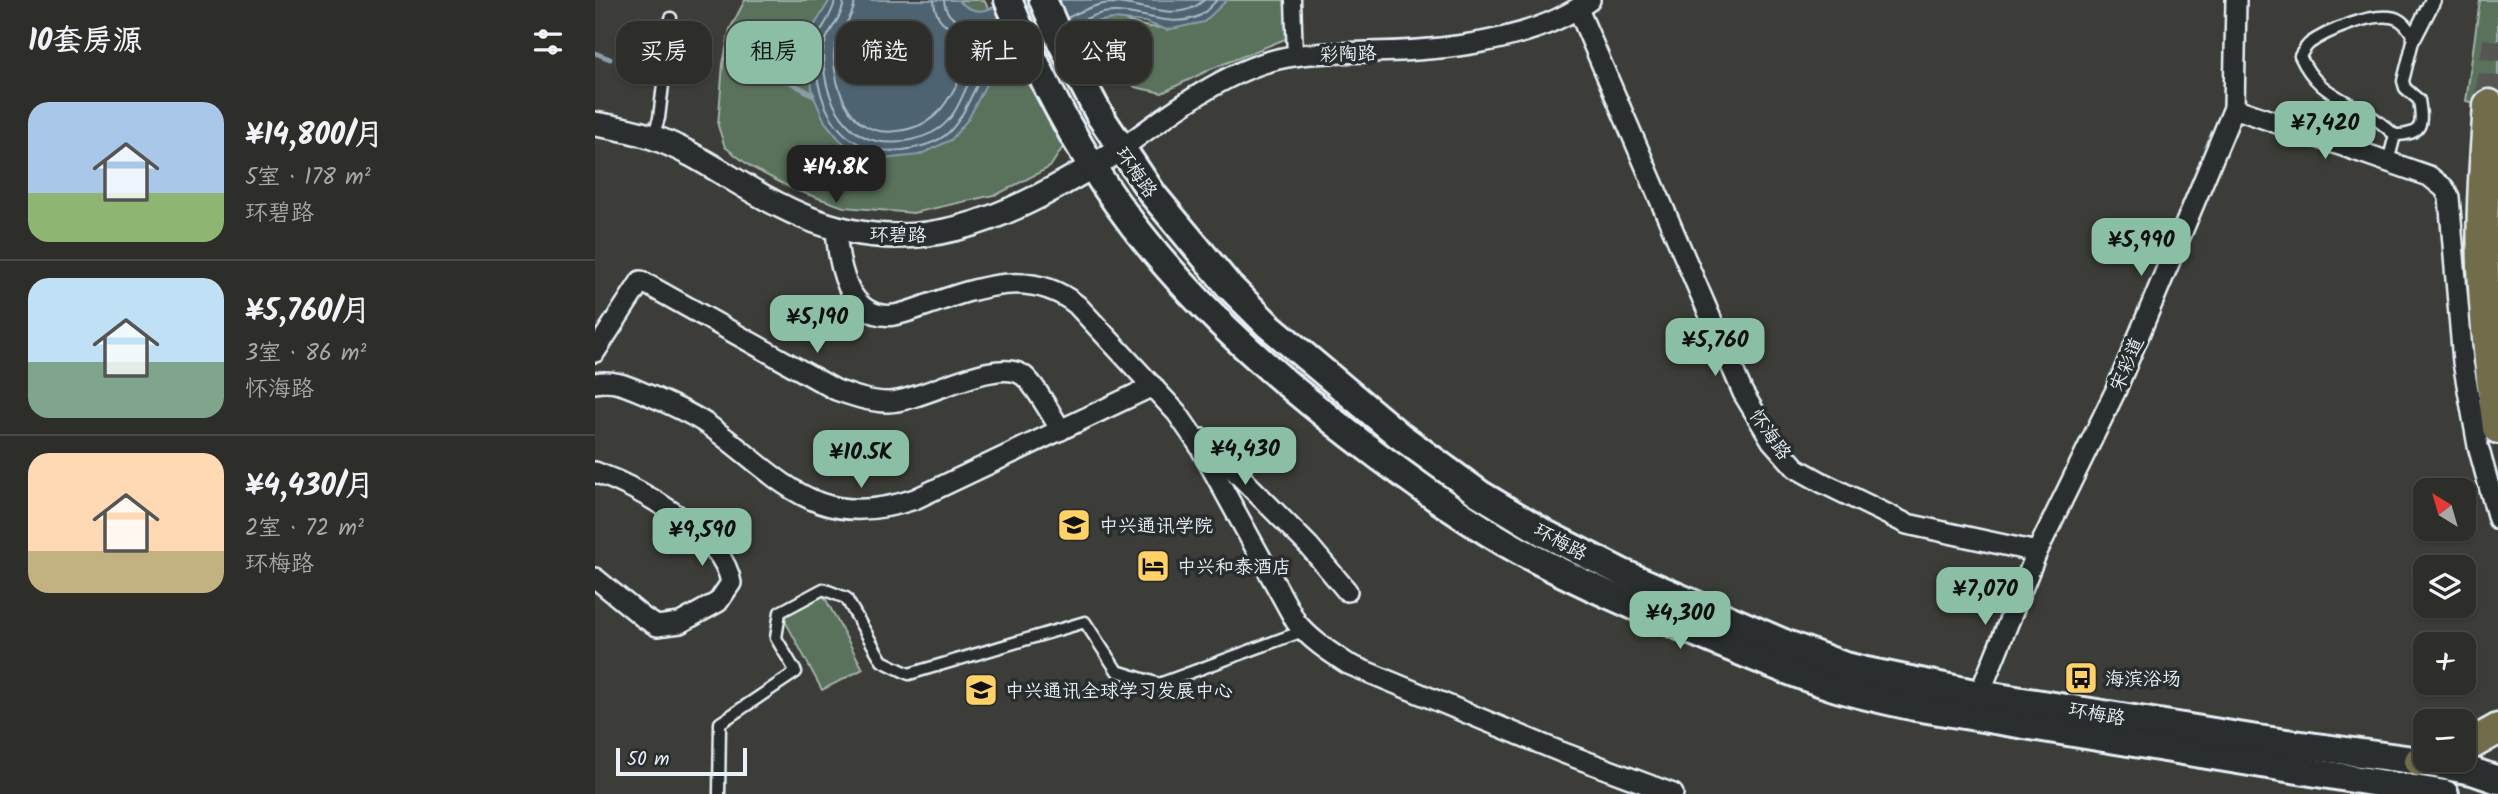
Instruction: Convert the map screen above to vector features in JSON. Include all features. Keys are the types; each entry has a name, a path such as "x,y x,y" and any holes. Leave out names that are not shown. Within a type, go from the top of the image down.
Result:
{"main road":[{"name":"环梅路","path":"1008,0 1034,58 1092,166 1127,217 1158,255 1239,342 1336,424 1472,522 1518,550 1571,578 1777,667 1864,695 1915,707 1975,705 2413,759"},
{"name":"环梅路","path":"1043,0 1094,107 1144,183 1190,241 1268,326 1400,436 1448,472 1546,534 1625,574 1818,657 1975,705 2445,794"},
{"path":"2489,105 2483,183 2483,265 2489,358 2498,428"},
{"path":"2476,741 2498,729"},
{"name":"环梅路","path":"2475,772 2498,780"}],"street":[{"path":"1293,0 1295,56"},
{"name":"宋彩道","path":"1975,705 2037,552 2115,392 2234,108 2236,0"},
{"path":"2414,37 2433,0"},
{"name":"彩陶路","path":"1121,149 1148,128 1227,79 1260,65 1315,53 1408,51 1474,43 1535,27 1584,4"},
{"name":"怀海路","path":"1584,4 1743,393 1772,441 1795,468 1907,524 2037,552"},
{"path":"2234,108 2429,176 2444,188 2451,207 2453,265 2463,362 2478,446 2498,519"},
{"name":"环碧路","path":"595,124 653,137 714,167 778,205 836,228 901,237 934,235 974,224 1024,205 1121,149"},
{"path":"836,228 843,276 853,295 866,308 885,315 895,315 970,290 997,284 1020,283 1046,288 1058,292 1077,305 1177,413 1309,546 1347,591"},
{"path":"595,352 641,281 836,390 866,400 904,400 970,376 1016,371 1026,377 1061,430"},
{"path":"595,383 615,381 705,422 783,485 813,502 837,509 860,511 888,508 915,499 1153,386"},
{"path":"1177,413 1199,445 1296,622 1321,647 1349,664 1561,752 1673,794"},
{"path":"595,471 651,498 685,522 713,548 728,570 731,583 718,602 680,623 657,626 643,618 595,578"}],"lane":[{"path":"2390,17 2407,24 2414,37 2403,80 2405,88 2419,100 2422,120 2417,130 2409,135 2395,135 2371,116 2344,102 2316,82 2300,56 2308,44 2338,29 2365,20 2390,17"},
{"path":"653,137 659,118 671,18"},
{"path":"2388,162 2395,135"},
{"path":"719,794 720,723 796,672 776,638 780,612 823,589 846,598 882,660 909,674 1084,622 1117,671 1159,684 1303,631"}],"green space":[{"path":"745,0 984,0 994,21 946,21 946,84 1028,84 1065,144 1050,167 998,194 913,213 844,207 795,190 751,167 725,147 718,126 723,64 726,49 726,84 822,84 822,21 734,21"},
{"path":"1226,0 1287,0 1290,37 1211,69 1162,93 1135,87 1133,84 1152,84 1152,27 1170,28 1198,20"},
{"path":"2480,0 2498,0 2498,107 2466,101"},
{"path":"1117,17 1128,21 1102,21 1103,20"},
{"path":"823,594 863,669 822,690 782,615"}],"water":[{"path":"830,0 958,0 977,11 1009,0 1227,0 1204,22 1167,30 1152,25 1152,21 1056,21 1056,41 1042,47 1042,21 946,21 946,84 986,84 969,118 951,140 919,155 883,159 854,151 839,139 825,122 813,95 812,84 822,84 822,21 817,21"}],"waterway":[{"path":"595,53 610,59"},
{"path":"794,84 813,95"}],"tunnel":[{"path":"2489,105 2498,41"}],"place":[{"name":"中兴通讯学院","path":"1074,525"},
{"name":"中兴和泰酒店","path":"1153,566"},
{"name":"海滨浴场","path":"2081,678"},
{"name":"中兴通讯全球学习发展中心","path":"981,690"}]}
